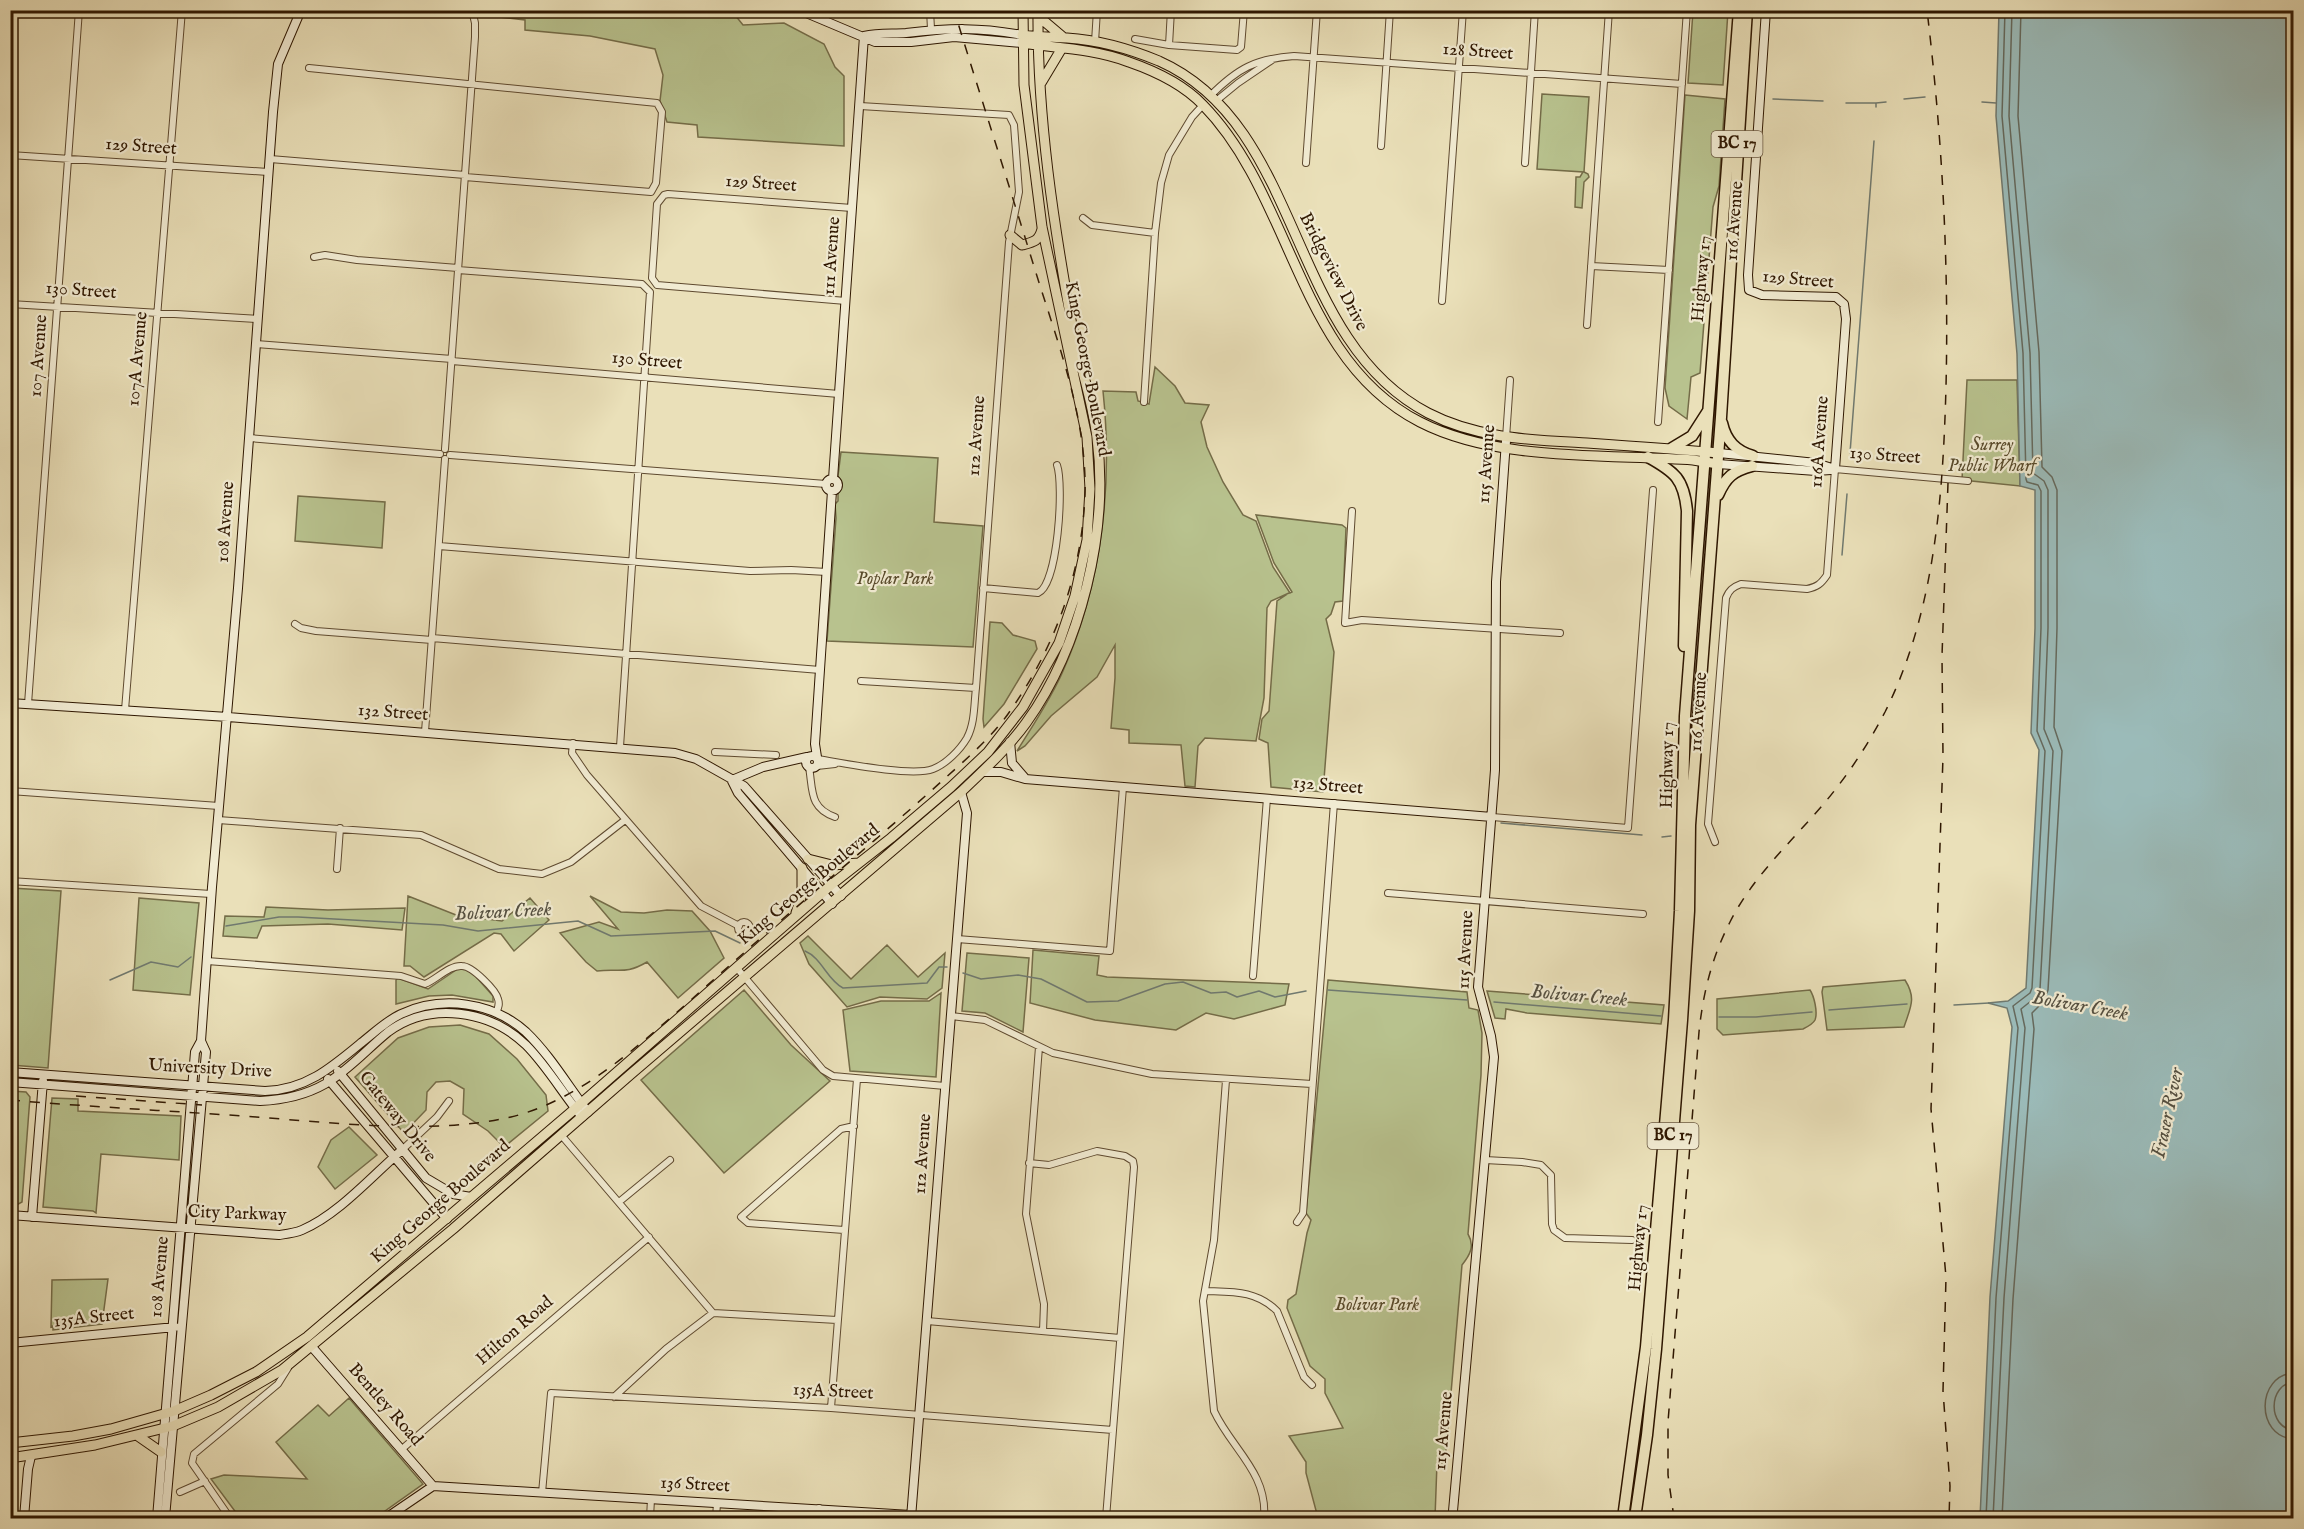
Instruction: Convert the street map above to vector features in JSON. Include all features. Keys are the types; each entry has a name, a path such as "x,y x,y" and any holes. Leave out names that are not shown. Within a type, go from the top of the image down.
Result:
{"highway":[{"name":"Highway 17","path":"1635,1518 1651,1402 1683,1009 1689,911 1690,825 1715,501 1708,411 1739,10"},
{"name":"Highway 17","path":"1623,1518 1646,1347 1663,1166 1680,911 1685,716 1712,456 1721,417 1747,10"},
{"path":"1712,456 1720,314 1718,278"},
{"path":"1672,448 1692,436 1708,411"},
{"path":"1715,501 1729,475 1752,461 1731,444 1724,432 1721,417"},
{"path":"1648,457 1674,473 1681,483 1686,502 1685,716"}],"main road":[{"name":"108 Avenue","path":"165,1518 168,1427 185,1229 191,1096 195,1052 201,1041 228,717 268,171 278,64 302,10"},
{"path":"799,10 875,42 911,42 954,36 1022,39"},
{"name":"King George Boulevard","path":"10,1443 82,1435 170,1412 211,1395 256,1371 307,1337 578,1106 822,892 958,781 988,752 1010,725 1059,643 1075,597 1086,540 1090,489 1087,437 1042,227 1024,85 1023,10"},
{"name":"116 Avenue","path":"1749,290 1748,275 1766,10"},
{"path":"1038,14 1063,43 1041,83"},
{"name":"King George Boulevard","path":"10,1458 138,1436 168,1427 244,1394 291,1364 562,1136 961,792 1010,742 1026,722 1042,696 1075,625 1090,573 1096,541 1099,500 1097,437 1074,332 1046,153 1038,14"},
{"path":"864,36 964,28 1038,41"},
{"name":"111 Avenue","path":"813,762 827,572 830,485 839,394 864,36"},
{"name":"Bridgeview Drive","path":"1038,41 1095,42 1126,49 1177,71 1213,99 1259,159 1341,328 1366,364 1393,390 1430,414 1466,428 1506,438 1672,448 1712,456"},
{"name":"Bridgeview Drive","path":"1063,43 1130,62 1171,81 1203,105 1230,137 1250,167 1327,330 1338,348 1385,399 1422,423 1456,437 1505,449 1648,457 1712,456"},
{"name":"128 Street","path":"1203,105 1213,99"},
{"path":"1010,235 1022,245 1036,242 1041,236 1042,227"},
{"name":"129 Street","path":"1749,290 1762,295 1836,297 1844,304"},
{"name":"116A Avenue","path":"1835,469 1846,319 1844,304"},
{"name":"115 Avenue","path":"1454,1518 1494,1057 1478,987 1492,817 1496,733 1495,628 1498,535 1506,438"},
{"name":"130 Street","path":"1712,456 1816,471 1835,469"},
{"name":"132 Street","path":"10,703 228,717 675,753 692,757 744,786 840,896"},
{"path":"1010,742 1012,763 1025,779"},
{"path":"813,762 763,767 732,780 738,793 832,904"},
{"name":"132 Street","path":"982,772 1007,773 1025,779 1492,817"},
{"path":"958,781 961,792"},
{"name":"112 Avenue","path":"911,1517 967,813 961,792"},
{"path":"808,859 832,865 860,863"},
{"path":"794,916 802,894 802,868"},
{"name":"University Drive","path":"337,1070 380,1027 412,1010 453,1003 496,1013 519,1027 534,1040 578,1106"},
{"name":"University Drive","path":"10,1082 260,1101 287,1100 305,1094 402,1024 434,1014 462,1013 488,1020 518,1038 534,1053 585,1114"},
{"name":"108 Avenue","path":"185,1229 206,1052 201,1041"},
{"name":"Gateway Drive","path":"337,1070 426,1178 453,1194 471,1197"},
{"name":"University Drive","path":"10,1072 274,1091 327,1077"},
{"path":"32,1217 44,1075"},
{"name":"Gateway Drive","path":"327,1077 447,1219"},
{"name":"City Parkway","path":"10,1215 279,1235 300,1232 315,1224 338,1206 403,1149"},
{"name":"135A Street","path":"10,1343 177,1327"},
{"name":"Bentley Road","path":"312,1347 433,1486"},
{"name":"108 Avenue","path":"156,1518 162,1452 168,1427"},
{"path":"138,1436 162,1452"},
{"path":"24,1518 31,1456"},
{"path":"386,1518 433,1486"},
{"name":"136 Street","path":"433,1486 819,1508 911,1517"}],"street":[{"name":"107 Avenue","path":"28,704 79,10"},
{"name":"107A Avenue","path":"126,710 182,10"},
{"path":"425,732 445,456 448,450 445,449 472,84 475,30 472,10"},
{"path":"930,10 931,29"},
{"path":"1095,42 1097,10"},
{"path":"1169,45 1171,10"},
{"path":"1135,39 1169,45 1235,50 1241,47 1244,10"},
{"path":"1306,163 1317,10"},
{"path":"1381,146 1390,10"},
{"path":"1442,301 1463,10"},
{"path":"1526,163 1535,10"},
{"path":"1587,325 1609,10"},
{"path":"1658,422 1687,10"},
{"name":"128 Street","path":"1213,99 1243,69 1259,60 1294,56 1682,84"},
{"path":"270,159 651,192 656,186 662,112 657,102 309,68"},
{"path":"1144,402 1155,232 1165,165 1192,117 1203,105"},
{"name":"112 Avenue","path":"813,762 923,771 939,766 953,755 970,731 976,688 1010,235 1019,192 1014,125 1009,115 860,106"},
{"name":"129 Street","path":"10,155 268,171"},
{"name":"129 Street","path":"846,301 660,287 652,278 657,204 664,195 852,208"},
{"path":"1083,218 1092,225 1155,232"},
{"path":"314,257 325,255 357,260 642,284 650,292 620,747"},
{"path":"1591,266 1669,270"},
{"name":"130 Street","path":"10,304 258,319"},
{"name":"130 Street","path":"256,344 839,394"},
{"name":"115 Avenue","path":"1506,438 1510,380"},
{"path":"249,438 445,456 830,485"},
{"path":"983,588 1038,593 1043,591 1051,571 1059,522 1061,476 1057,465"},
{"name":"130 Street","path":"1835,469 1968,481"},
{"name":"116A Avenue","path":"1734,586 1741,584 1807,589 1817,587 1823,582 1827,575 1835,469"},
{"name":"132 Street","path":"1492,817 1628,828 1653,490"},
{"path":"1352,511 1345,623 1362,620 1560,633"},
{"path":"439,546 750,571 827,572"},
{"name":"116 Avenue","path":"1715,842 1708,824 1726,598 1734,586"},
{"path":"295,624 301,628 316,631 820,670"},
{"path":"861,681 976,688"},
{"path":"573,743 572,753 587,775 701,906 739,926"},
{"path":"715,752 776,755"},
{"path":"759,755 763,767"},
{"name":"111 Avenue","path":"813,762 816,804 826,814 835,817"},
{"path":"957,939 1110,951 1123,787"},
{"path":"10,791 219,806"},
{"path":"1253,975 1267,798"},
{"path":"1297,1222 1303,1213 1334,803"},
{"path":"218,820 421,835 499,869 542,874 571,862 625,820"},
{"path":"337,869 340,828"},
{"path":"10,881 212,894"},
{"path":"1388,893 1643,914"},
{"path":"207,961 401,976 425,984 435,981 454,967 462,966 471,968 498,996 499,1003 496,1013"},
{"path":"736,967 824,1070 833,1076 945,1086"},
{"path":"951,1016 985,1020 1053,1053 1152,1074 1312,1084"},
{"path":"1039,1047 1026,1220 1044,1305 1043,1331"},
{"path":"831,1408 857,1079"},
{"path":"1227,1080 1214,1240 1204,1291 1203,1312 1214,1411 1257,1476 1263,1497 1264,1518"},
{"name":"City Parkway","path":"403,1149 437,1117 449,1101"},
{"path":"844,1230 748,1223 741,1217 841,1129 854,1126"},
{"path":"562,1136 713,1312"},
{"path":"1029,1163 1049,1165 1097,1151 1125,1156 1133,1161 1106,1518"},
{"path":"619,1202 670,1160"},
{"path":"1485,1160 1541,1165 1551,1175 1552,1224 1554,1230 1565,1238 1632,1240"},
{"name":"Hilton Road","path":"402,1449 649,1237"},
{"path":"1204,1291 1246,1293 1269,1303 1276,1311 1304,1377 1311,1385"},
{"path":"614,1397 666,1349 713,1312 837,1320"},
{"path":"927,1321 1120,1338"},
{"name":"King George Boulevard","path":"205,1482 192,1463 194,1454 278,1384 291,1364"},
{"name":"135A Street","path":"542,1493 551,1393 831,1408 1113,1430"},
{"path":"180,1492 205,1482 230,1518"},
{"path":"650,1518 651,1499"},
{"path":"716,1518 717,1503"},
{"path":"818,1518 819,1508"},
{"name":"136 Street","path":"911,1517 955,1518"}],"green space":[{"path":"731,10 743,25 784,23 824,44 835,67 844,76 844,146 698,137 697,125 667,122 660,101 663,75 655,49 590,36 525,30 525,20 482,15 480,11"},
{"path":"1693,11 1728,11 1723,85 1688,83"},
{"path":"1542,94 1589,97 1584,172 1589,177 1584,182 1582,208 1575,207 1576,177 1580,177 1583,172 1537,169"},
{"path":"1685,95 1725,99 1719,186 1713,207 1700,373 1691,377 1687,419 1669,406 1665,388"},
{"path":"1155,367 1175,386 1185,403 1209,405 1201,422 1207,447 1223,482 1243,515 1256,521 1273,567 1290,593 1292,592 1274,563 1256,515 1342,525 1346,528 1343,601 1335,602 1331,614 1326,619 1334,652 1323,792 1271,787 1268,743 1259,739 1262,719 1269,711 1277,601 1289,593 1271,601 1267,608 1264,698 1256,741 1205,738 1198,746 1195,787 1185,786 1181,745 1129,743 1129,730 1111,728 1115,645 1097,677 1051,716 1025,746 1017,751 1063,671 1087,603 1101,534 1105,498 1106,427 1103,391 1136,392 1138,401 1149,404"},
{"name":"Surrey Public Wharf","path":"1967,380 2017,380 2020,486 1962,480"},
{"name":"Poplar Park","path":"841,452 938,458 934,522 983,526 973,647 827,641 836,518 835,504 838,501"},
{"path":"298,496 385,502 382,548 295,541"},
{"path":"990,622 1002,623 1013,635 1035,641 1037,649 1004,704 984,727 983,719"},
{"path":"11,888 61,891 48,1068 11,1065"},
{"path":"408,896 456,915 502,921 530,898 549,920 514,951 501,934 494,933 424,977 410,966 404,966"},
{"path":"590,896 621,912 692,911 710,931 724,958 678,998 647,962 627,970 597,971 560,933 599,922 618,929"},
{"path":"139,898 199,903 190,995 133,990"},
{"path":"266,907 328,910 405,908 402,930 328,924 262,926 257,938 223,936 225,916 264,917"},
{"path":"808,936 851,979 887,945 918,977 945,953 942,988 927,999 880,997 847,1007 809,964 800,943"},
{"path":"1033,950 1099,956 1097,975 1107,977 1289,984 1285,1005 1234,1019 1206,1013 1176,1030 1095,1020 1030,1003"},
{"path":"967,953 1029,958 1023,1032 985,1013 962,1011"},
{"path":"459,968 470,970 493,996 493,1002 452,995 429,996 396,1004 396,980 398,978 428,989"},
{"name":"Bolivar Park","path":"1328,980 1467,992 1469,1008 1478,1010 1482,1033 1481,1075 1468,1234 1471,1246 1462,1265 1445,1463 1437,1463 1435,1518 1318,1518 1306,1473 1306,1462 1289,1436 1343,1428 1325,1393 1325,1379 1310,1366 1287,1308 1288,1300 1296,1294 1311,1220 1306,1213"},
{"path":"1905,980 1912,998 1904,1027 1827,1030 1823,987"},
{"path":"744,990 791,1045 830,1081 724,1173 641,1080"},
{"path":"1810,990 1815,1004 1816,1017 1813,1023 1803,1029 1723,1035 1717,1029 1717,999"},
{"path":"1487,991 1664,1005 1661,1024 1527,1013 1506,1009 1505,1019 1495,1018"},
{"path":"941,993 936,1077 850,1071 843,1010 881,1001 929,1001"},
{"path":"460,1025 489,1034 517,1059 546,1095 548,1111 504,1147 488,1131 463,1114 464,1089 450,1081 436,1082 427,1092 426,1110 404,1133 355,1077 398,1038 429,1027"},
{"path":"11,1091 26,1092 30,1097 22,1202 11,1208"},
{"path":"52,1098 78,1099 78,1111 181,1116 179,1160 101,1154 96,1213 43,1207"},
{"path":"349,1127 377,1155 335,1189 318,1167 331,1140"},
{"path":"108,1279 102,1324 53,1330 53,1326 51,1327 52,1280"},
{"path":"349,1398 423,1484 375,1518 240,1518 211,1479 224,1475 307,1479 276,1442 318,1405 329,1416"}],"water":[{"name":"Fraser River","path":"1999,11 2293,11 2294,1387 2287,1410 2293,1419 2293,1518 1980,1518 1990,1297 2012,1027 2007,1008 1988,1003 2008,1001 2026,988 2039,750 2031,733 2035,628 2035,490 2020,486 2017,354 1996,116"}],"waterway":[{"path":"1904,99 1925,97"},
{"path":"1773,99 1823,101"},
{"path":"1876,107 1876,103 1886,102"},
{"path":"1982,102 1996,103"},
{"path":"1846,103 1876,103"},
{"path":"1850,453 1874,141"},
{"path":"1842,555 1847,494"},
{"path":"1501,823 1642,835"},
{"path":"1662,837 1671,836"},
{"name":"Bolivar Creek","path":"226,926 279,917 298,917 443,925 478,931 578,921 611,936 715,931 740,943"},
{"name":"Bolivar Creek","path":"805,951 811,954 843,988 927,983 939,967 947,967"},
{"name":"Bolivar Creek","path":"110,980 151,962 178,967 191,957"},
{"name":"Bolivar Creek","path":"963,973 981,979 1018,975 1041,979 1087,1002 1118,1001 1165,984 1183,982 1211,993 1226,992 1237,997 1259,991 1275,997 1306,991"},
{"name":"Bolivar Creek","path":"1328,990 1467,1000"},
{"name":"Bolivar Creek","path":"1494,1002 1661,1016"},
{"name":"Bolivar Creek","path":"1954,1005 1989,1003"},
{"name":"Bolivar Creek","path":"1829,1010 1907,1004"},
{"name":"Bolivar Creek","path":"1719,1017 1756,1017 1812,1012"}],"railway":[{"path":"10,1100 384,1126 481,1122 511,1117 537,1109 585,1084 630,1052 910,809 993,732 1025,689 1063,609 1072,581 1083,524 1084,466 1081,437 1070,382 954,10"},
{"path":"1674,1518 1668,1475 1668,1422 1699,1032 1709,976 1718,948 1739,906 1772,862 1839,785 1864,749 1885,712 1902,674 1915,634 1933,553 1939,511 1945,428 1947,340 1940,151 1927,10"},
{"path":"1948,483 1942,656 1943,757 1931,1109 1946,1277 1943,1391 1950,1486 1949,1518"},
{"path":"76,1096 202,1105"}]}
